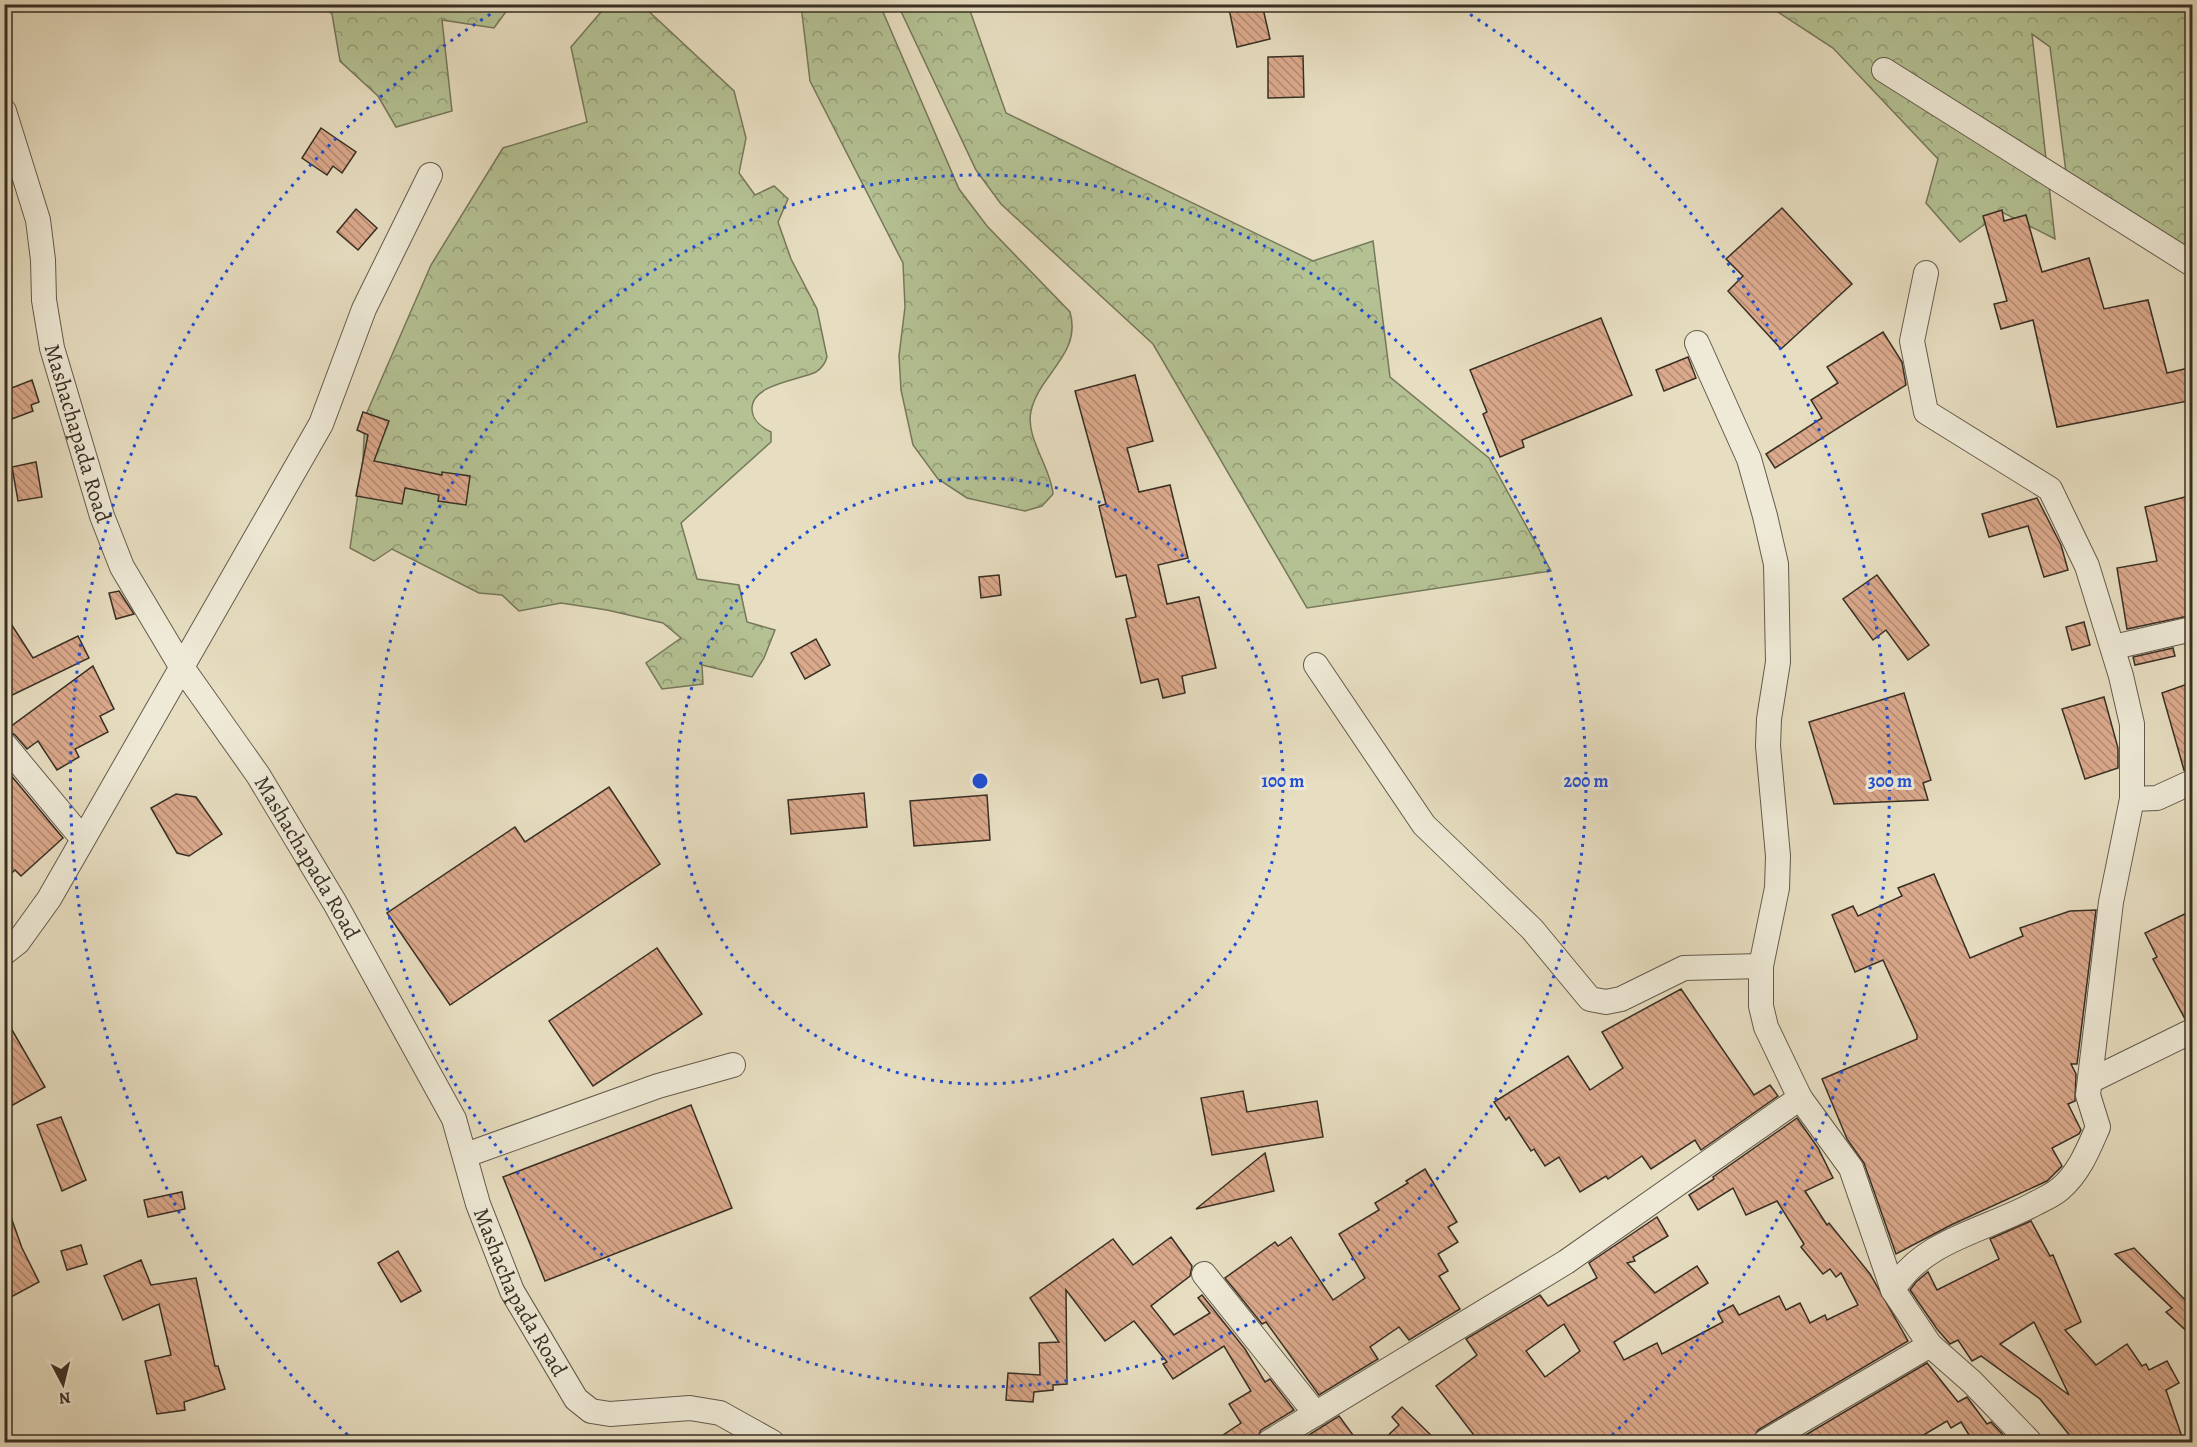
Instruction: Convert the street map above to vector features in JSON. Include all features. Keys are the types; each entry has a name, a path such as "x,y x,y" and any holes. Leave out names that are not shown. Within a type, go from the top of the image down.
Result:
{"street":[{"path":"1884,70 2193,264"},
{"name":"Mashachapada Road","path":"4,111 38,220 43,260 44,300 52,348 102,516 122,567 181,666 258,775 335,903 454,1119 478,1204 512,1291 576,1399 591,1411 610,1414 690,1408 720,1413 772,1443"},
{"path":"4,952 18,942 33,923 321,424 364,309 430,175"},
{"path":"1893,1290 1904,1272 1958,1235 2022,1211 2059,1190 2080,1166 2098,1127 2088,1095 2111,902 2132,799 2132,724 2114,647 2086,566 2050,489 1926,412 1912,341 1926,273"},
{"path":"1697,343 1749,459 1766,516 1776,564 1778,662 1770,709 1768,746 1778,856 1778,888 1761,966 1760,997 1766,1027 1800,1098 1851,1168 1893,1290 1930,1345 1972,1382 2030,1443"},
{"path":"2114,647 2193,629"},
{"path":"1316,665 1424,825 1532,929 1590,999 1606,1002 1621,999 1684,968 1761,966"},
{"path":"4,744 82,838"},
{"path":"2132,799 2157,798 2193,782"},
{"path":"2090,1081 2193,1031"},
{"path":"466,1155 658,1086 733,1065"},
{"path":"1269,1443 1566,1262 1800,1098"},
{"path":"1204,1274 1316,1414"},
{"path":"1765,1443 1930,1345"}],"green space":[{"path":"322,5 511,5 494,28 442,20 452,111 396,127 378,96 340,61 332,14"},
{"path":"607,5 642,5 734,91 746,138 739,173 755,195 774,186 788,199 778,222 791,259 817,309 827,357 824,364 816,372 778,384 760,393 755,399 752,412 760,425 771,432 771,442 681,523 697,579 739,585 747,622 775,630 764,658 752,677 702,665 703,684 662,689 646,663 681,638 663,623 607,610 561,603 519,611 502,595 479,593 392,549 374,561 350,548 363,459 365,417 431,265 503,148 587,122 571,47"},
{"path":"801,5 880,5 959,189 987,226 1070,312 1072,327 1070,340 1065,352 1043,385 1031,411 1032,432 1048,473 1053,494 1042,506 1025,511 967,498 938,479 913,445 901,390 899,356 905,307 903,263 810,81"},
{"path":"898,5 968,5 1006,113 1313,261 1373,241 1390,377 1489,458 1551,571 1307,608 1153,344 1001,204 976,170"},
{"path":"1767,5 2192,5 2192,251 2066,172 2050,47 2032,34 2055,239 2002,212 1960,242 1926,203 1938,159 1833,48"}],"building":[{"path":"1228,4 1262,4 1270,39 1237,47"},
{"path":"1303,56 1304,97 1268,98 1268,57"},
{"path":"321,128 356,152 342,173 333,166 327,175 302,158"},
{"path":"1782,208 1852,284 1781,349 1728,291 1743,276 1726,259"},
{"path":"356,209 377,228 358,250 337,232"},
{"path":"2002,210 2004,221 2026,215 2042,272 2089,258 2104,309 2148,300 2167,373 2193,367 2193,400 2057,427 2033,320 2001,329 1994,304 2007,301 1983,216"},
{"path":"1601,318 1632,395 1522,440 1524,447 1500,457 1483,414 1487,412 1470,370"},
{"path":"1883,332 1902,362 1906,385 1775,468 1766,454 1822,418 1811,400 1838,383 1827,367"},
{"path":"1688,357 1696,378 1664,391 1656,370"},
{"path":"1135,375 1153,441 1127,448 1139,492 1170,485 1188,558 1158,565 1167,604 1199,597 1216,668 1182,676 1185,693 1163,698 1158,679 1141,683 1126,619 1136,617 1126,575 1116,577 1099,506 1106,504 1075,391"},
{"path":"32,380 39,402 31,405 33,411 4,422 4,391"},
{"path":"363,412 389,421 374,461 442,475 442,472 470,476 466,505 438,501 439,495 405,488 402,504 356,496 368,435 357,430"},
{"path":"36,462 42,497 18,501 12,467"},
{"path":"2193,495 2193,615 2127,629 2117,568 2157,561 2145,507"},
{"path":"2037,498 2061,545 2068,570 2044,577 2028,526 1989,537 1982,514"},
{"path":"999,575 1001,595 981,598 979,577"},
{"path":"1877,575 1929,645 1908,660 1886,630 1873,640 1843,599"},
{"path":"119,591 134,614 116,619 109,593"},
{"path":"4,613 33,658 78,636 89,658 4,699"},
{"path":"2084,622 2090,645 2072,650 2066,627"},
{"path":"816,639 830,665 805,679 791,653"},
{"path":"2173,648 2175,656 2135,665 2133,657"},
{"path":"93,666 114,709 100,716 108,732 75,749 79,757 57,770 38,741 27,749 15,735 6,730"},
{"path":"2193,682 2193,768 2184,770 2162,693"},
{"path":"1904,693 1931,780 1923,783 1928,800 1834,804 1809,722"},
{"path":"2104,697 2118,748 2118,768 2085,779 2062,709"},
{"path":"4,767 63,838 21,876 15,870 4,880"},
{"path":"609,787 660,864 450,1005 387,913 515,827 525,842"},
{"path":"864,793 867,827 791,834 788,800"},
{"path":"176,794 196,797 222,834 189,856 177,853 151,808"},
{"path":"987,795 990,840 914,846 910,801"},
{"path":"1934,874 1970,958 2023,936 2020,928 2070,911 2096,910 2077,1064 2071,1064 2076,1074 2075,1101 2068,1104 2081,1130 2079,1134 2052,1148 2062,1166 2047,1181 1951,1225 1896,1254 1864,1163 1847,1139 1822,1079 1917,1039 1917,1035 1883,960 1855,972 1832,915 1853,906 1858,916 1902,896 1898,888"},
{"path":"2193,910 2193,1017 2185,1019 2153,959 2157,957 2145,933"},
{"path":"657,948 702,1014 593,1086 549,1021"},
{"path":"1681,989 1754,1095 1770,1085 1778,1096 1701,1150 1695,1140 1651,1169 1642,1156 1608,1179 1606,1176 1580,1192 1559,1157 1545,1166 1534,1149 1531,1151 1509,1117 1506,1120 1494,1102 1568,1056 1590,1090 1623,1068 1602,1032"},
{"path":"4,1016 45,1087 4,1110"},
{"path":"1243,1091 1247,1112 1317,1101 1323,1137 1212,1155 1201,1098"},
{"path":"691,1105 732,1208 545,1281 503,1177"},
{"path":"61,1117 86,1180 62,1191 37,1125"},
{"path":"1797,1118 1818,1148 1833,1178 1805,1191 1827,1225 1829,1223 1870,1274 1908,1341 1758,1430 1751,1443 1480,1443 1436,1386 1477,1355 1466,1339 1540,1295 1548,1306 1597,1278 1589,1263 1657,1217 1668,1236 1633,1257 1635,1261 1627,1263 1655,1293 1697,1266 1708,1283 1614,1342 1624,1360 1657,1343 1662,1354 1723,1322 1718,1313 1733,1305 1739,1315 1779,1296 1786,1310 1800,1303 1810,1323 1825,1315 1827,1320 1858,1305 1841,1273 1836,1277 1830,1269 1823,1274 1801,1247 1804,1244 1777,1201 1746,1215 1733,1188 1698,1210 1689,1195 1714,1179 1713,1177","holes":["1564,1324 1580,1351 1545,1377 1526,1351"]},
{"path":"1265,1153 1274,1191 1196,1209"},
{"path":"1425,1169 1457,1222 1448,1227 1458,1242 1438,1254 1448,1271 1439,1276 1460,1309 1409,1340 1399,1327 1370,1347 1378,1359 1319,1395 1266,1322 1262,1324 1225,1278 1275,1242 1278,1246 1291,1237 1333,1300 1365,1278 1339,1234 1379,1210 1375,1203 1408,1183 1406,1181"},
{"path":"182,1192 185,1209 148,1217 144,1200"},
{"path":"4,1206 7,1206 22,1248 39,1282 11,1297 4,1283"},
{"path":"2031,1221 2050,1256 2053,1255 2081,1322 2065,1330 2096,1365 2127,1344 2142,1366 2146,1364 2149,1370 2167,1361 2179,1383 2166,1390 2184,1443 2076,1443 2040,1399 1981,1356 1972,1361 1958,1340 1950,1344 1910,1290 1928,1272 1937,1290 1999,1259 1990,1239","holes":["2034,1322 2069,1395 2000,1344"]},
{"path":"1171,1237 1192,1266 1190,1276 1151,1306 1174,1335 1210,1313 1198,1298 1202,1295 1245,1349 1265,1382 1270,1379 1294,1410 1261,1430 1255,1443 1211,1443 1241,1423 1229,1404 1251,1391 1224,1346 1173,1379 1163,1364 1167,1362 1134,1321 1105,1341 1066,1290 1067,1384 1053,1385 1053,1390 1034,1392 1033,1402 1006,1400 1008,1373 1040,1375 1039,1343 1059,1342 1030,1298 1113,1239 1133,1265"},
{"path":"81,1245 87,1264 67,1270 61,1251"},
{"path":"2134,1248 2193,1308 2193,1337 2166,1312 2172,1308 2115,1254"},
{"path":"398,1251 421,1291 401,1302 378,1263"},
{"path":"141,1260 151,1285 196,1278 215,1366 218,1366 225,1389 184,1402 185,1410 157,1414 145,1361 171,1355 159,1304 123,1320 104,1276"},
{"path":"1927,1363 1958,1402 1967,1397 1987,1424 1991,1422 2011,1443 1974,1443 1961,1422 1951,1428 1947,1421 1910,1443 1792,1443"},
{"path":"1402,1407 1439,1443 1380,1443 1399,1425 1392,1417"},
{"path":"1339,1416 1353,1435 1342,1443 1296,1443"}]}
